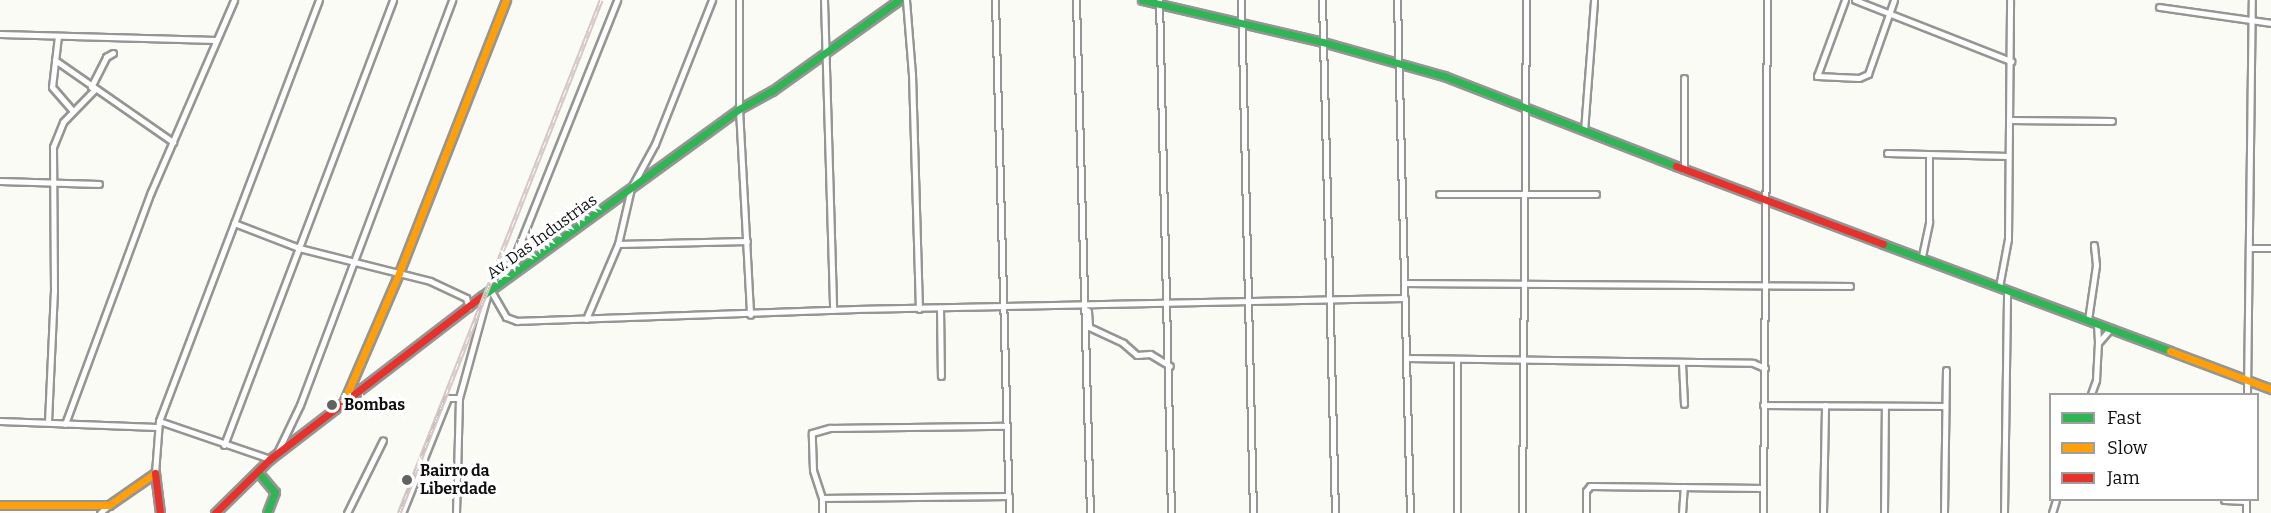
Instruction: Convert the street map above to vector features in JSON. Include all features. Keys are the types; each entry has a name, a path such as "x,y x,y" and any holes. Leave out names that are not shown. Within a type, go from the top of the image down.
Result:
{"street":[{"path":"65,424 172,142 234,0"},
{"path":"160,513 155,473 158,424 319,0"},
{"path":"224,445 393,0"},
{"path":"0,421 158,424 224,445 273,457 300,405 452,0"},
{"path":"342,404 399,273 506,0"},
{"path":"456,513 459,398 492,291 514,258 616,0"},
{"path":"586,319 618,244 631,188 655,144 712,0"},
{"path":"739,0 740,109 750,315"},
{"path":"824,0 833,310"},
{"name":"Av. Das Industrias","path":"215,513 273,457 492,291 740,109 826,53 899,0"},
{"path":"906,0 912,74 920,309"},
{"path":"995,0 1009,513"},
{"path":"1076,0 1090,513"},
{"path":"1142,0 1160,2 1400,61 1684,170 1922,256 2271,389"},
{"path":"1241,0 1253,513"},
{"path":"1322,0 1335,513"},
{"path":"1397,0 1410,513"},
{"path":"1522,513 1526,0"},
{"path":"1584,131 1594,0"},
{"path":"1763,513 1767,0"},
{"path":"1845,0 1817,76 1859,78 1868,74 1894,0"},
{"path":"1855,0 2011,61"},
{"path":"1999,287 2008,239 2010,0"},
{"path":"2247,393 2252,0"},
{"path":"1160,2 1172,513"},
{"path":"2159,7 2224,14 2252,22 2271,23"},
{"path":"0,34 216,40"},
{"path":"58,36 53,91 74,111"},
{"path":"48,422 55,180 54,140 92,88 105,57 113,53"},
{"path":"55,60 172,142"},
{"path":"1684,78 1684,170"},
{"path":"2009,120 2112,121"},
{"path":"1887,153 2008,156"},
{"path":"1922,256 1929,222 1929,155"},
{"path":"0,181 55,180 99,184"},
{"path":"1439,194 1596,194"},
{"path":"234,223 299,248 399,273 455,291 466,298 469,309"},
{"path":"618,244 747,241"},
{"path":"2088,320 2096,266 2094,245"},
{"path":"2249,248 2271,248"},
{"path":"1405,283 1850,286"},
{"path":"2004,513 2007,290"},
{"path":"492,291 511,320 750,315 833,310 1084,307 1168,302 1405,298"},
{"path":"1084,307 1088,311 1089,327 1123,343 1137,355 1156,356 1170,366"},
{"path":"940,308 941,376"},
{"path":"2091,393 2096,380 2097,323"},
{"path":"2098,343 2111,328"},
{"path":"1753,363 1765,357"},
{"path":"1407,358 1753,363 1765,368"},
{"path":"1457,358 1457,513"},
{"path":"1682,363 1684,404"},
{"path":"1944,513 1946,370"},
{"path":"402,513 448,398 459,398"},
{"path":"1763,405 1945,406"},
{"path":"1823,513 1825,405"},
{"path":"1884,513 1885,406"},
{"path":"822,513 822,498 813,470 812,433 830,428 1006,426"},
{"path":"349,512 383,440"},
{"path":"258,472 275,492 267,513"},
{"path":"100,513 155,473"},
{"path":"1586,513 1586,490 1590,486 1763,488"},
{"path":"1682,513 1684,487"},
{"path":"822,498 1009,496"},
{"path":"0,505 109,505"}],"railway":[{"path":"399,513 601,0"}],"traffic: fast":[{"path":"482,296 739,109 772,91 899,0"},
{"path":"1142,0 1323,42 1444,76 1676,166"},
{"path":"1883,244 2170,351"},
{"path":"258,472 275,492 267,513"}],"traffic: slow":[{"path":"344,401 399,273 506,0"},
{"path":"2170,351 2271,389"},
{"path":"0,505 109,505 155,473"}],"traffic: jam":[{"path":"1676,166 1883,244"},
{"path":"215,513 270,459 482,296"},
{"path":"155,473 160,513"}],"place":[{"name":"Bombas","path":"332,405"},
{"name":"Bairro da Liberdade","path":"407,480"}]}
